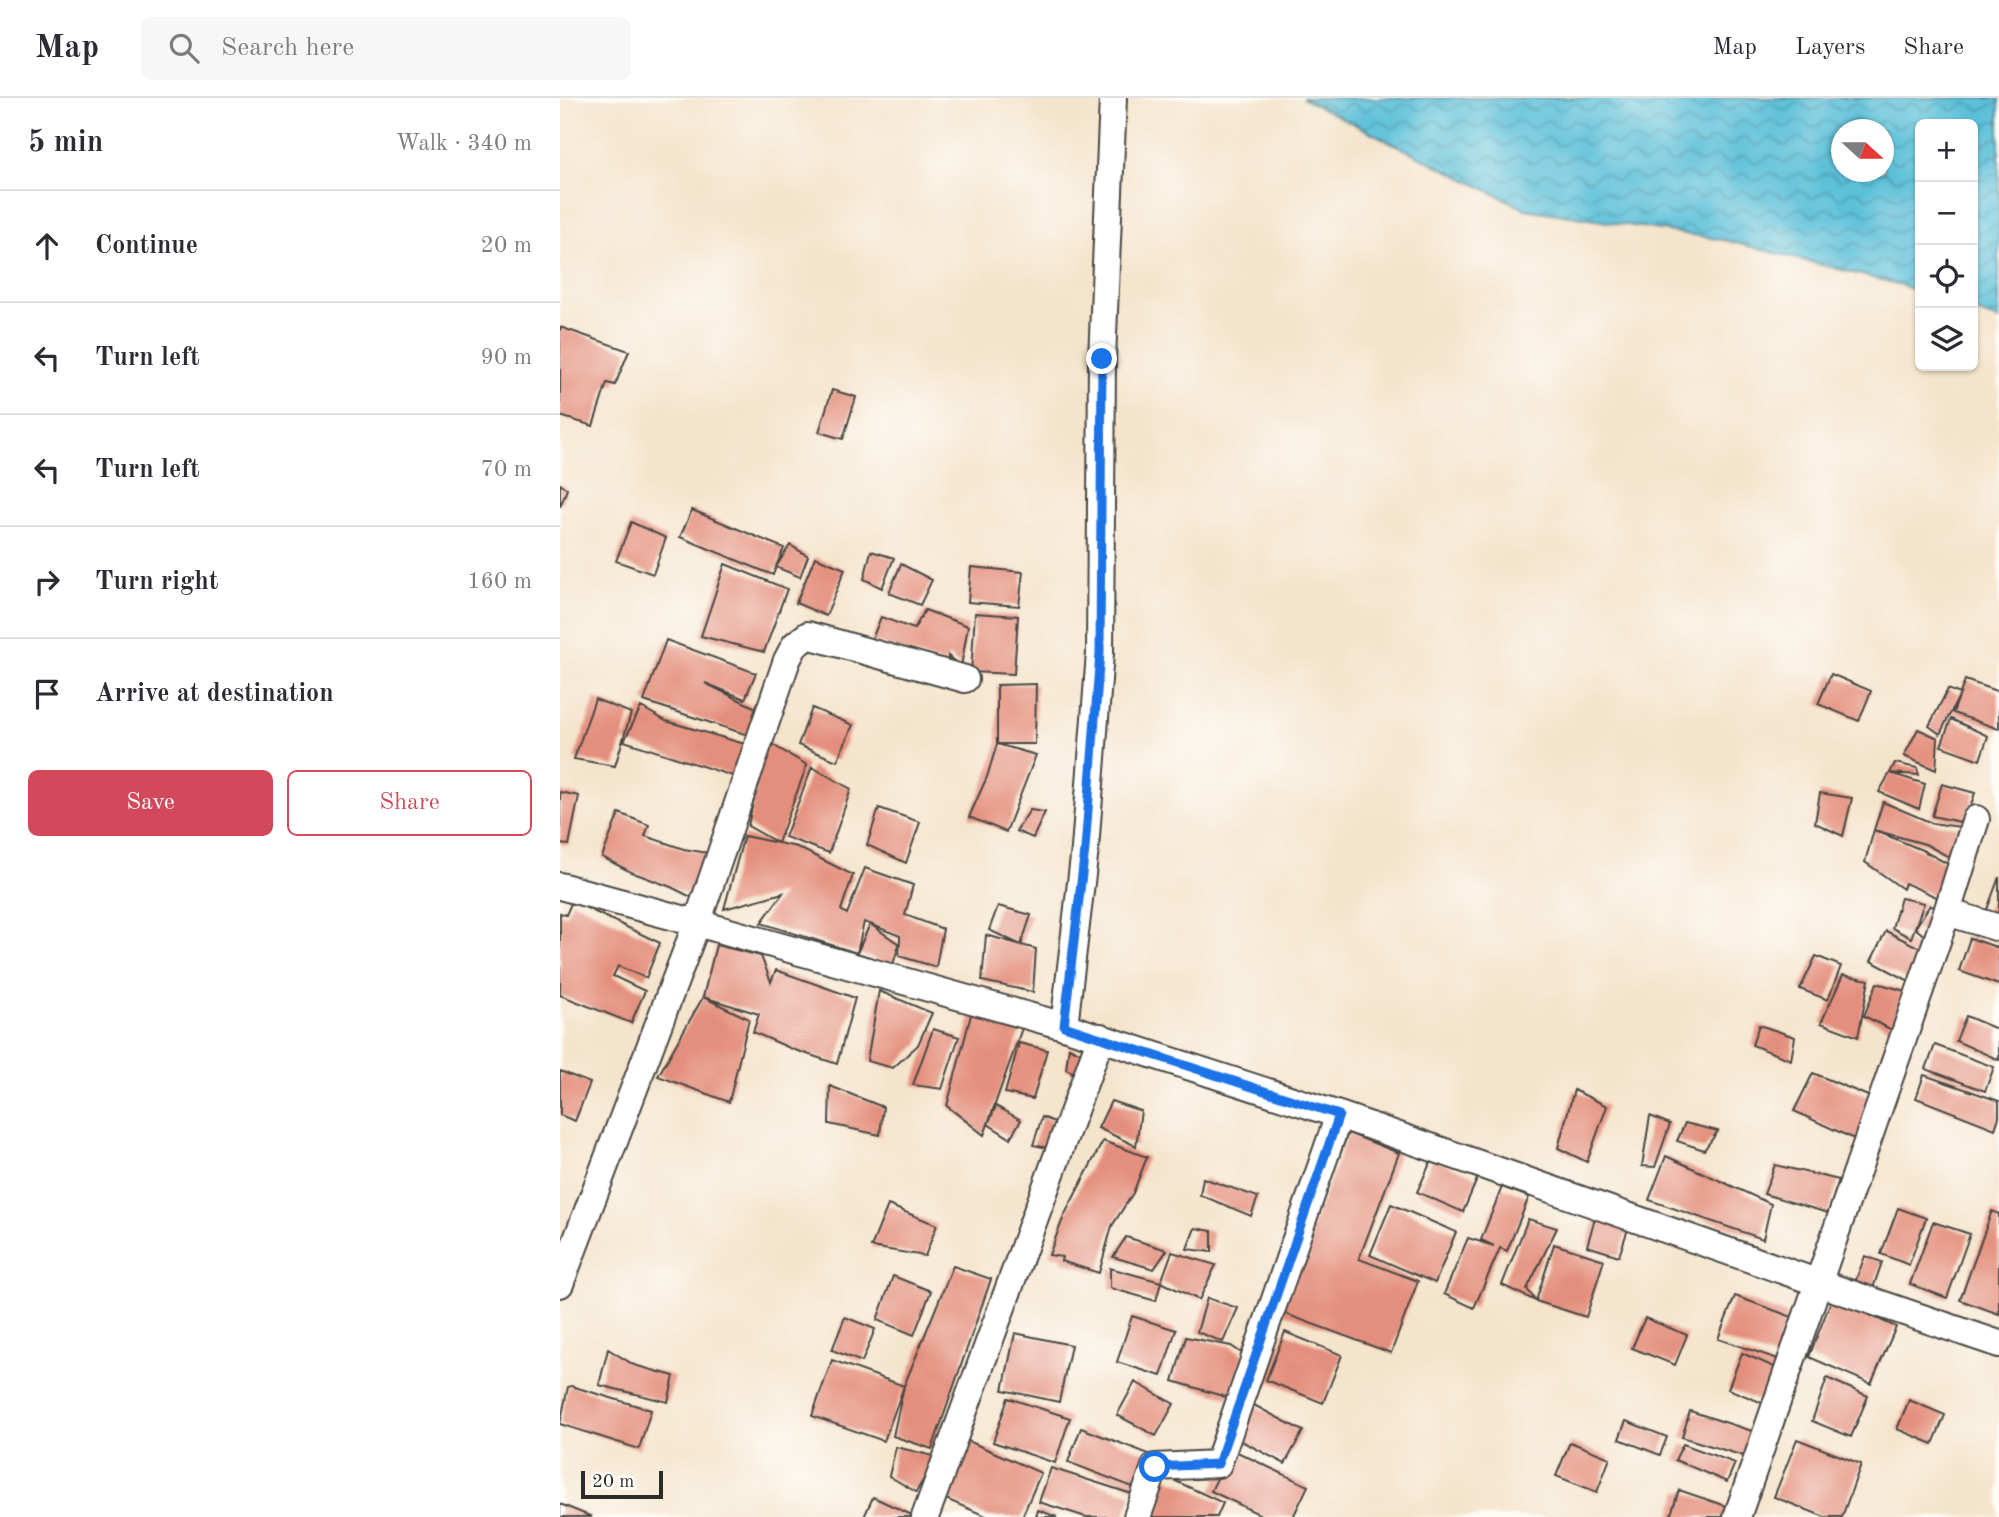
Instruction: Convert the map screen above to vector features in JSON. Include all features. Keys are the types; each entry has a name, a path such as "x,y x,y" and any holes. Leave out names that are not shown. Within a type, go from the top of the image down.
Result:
{"street":[{"path":"1064,1026 1085,849 1100,653 1102,359 1113,98"},
{"path":"560,1284 697,923 787,660 795,645 808,635 965,678"},
{"path":"1737,1517 1947,912 1976,818"},
{"path":"560,886 1101,1037 1339,1115 1999,1344"},
{"path":"1947,912 1999,928"},
{"path":"925,1517 1101,1037"},
{"path":"1137,1517 1155,1467 1218,1464 1339,1115"}],"water":[{"path":"1302,98 1999,98 1999,320 1978,313 1978,119 1915,119 1915,290 1724,240 1525,209"}],"building":[{"path":"560,327 629,351 615,385 607,383 593,426 560,416"},
{"path":"832,390 856,397 843,439 819,432"},
{"path":"560,484 567,489 560,507"},
{"path":"692,510 784,548 773,575 680,537"},
{"path":"631,522 666,538 653,574 616,561"},
{"path":"790,545 808,556 800,577 776,567"},
{"path":"871,551 894,558 882,588 864,579"},
{"path":"815,557 845,569 826,616 796,603"},
{"path":"725,564 787,589 764,652 701,636"},
{"path":"901,564 932,580 920,605 889,593"},
{"path":"971,567 1023,572 1019,606 968,602"},
{"path":"925,610 968,626 961,667 948,656 948,665 871,641 881,617 914,629"},
{"path":"975,613 1018,616 1014,674 971,672"},
{"path":"666,640 756,673 745,699 705,683 762,711 754,737 644,701"},
{"path":"1831,674 1871,691 1859,721 1818,704"},
{"path":"1965,680 1999,692 1999,729 1953,713"},
{"path":"1036,684 1035,744 997,744 997,685"},
{"path":"1948,689 1960,694 1940,734 1929,726"},
{"path":"595,699 631,713 615,766 574,759"},
{"path":"641,707 666,721 748,745 739,778 624,741"},
{"path":"812,708 853,725 837,761 798,745"},
{"path":"1951,719 1988,736 1980,760 1941,746"},
{"path":"1918,729 1938,738 1936,770 1904,756"},
{"path":"766,741 807,765 778,843 748,826"},
{"path":"997,744 1036,755 1006,832 969,817 987,777"},
{"path":"1895,763 1917,768 1919,775 1890,773"},
{"path":"812,767 851,789 829,853 785,837"},
{"path":"1890,773 1925,784 1919,809 1879,792"},
{"path":"1942,784 1975,793 1965,823 1932,816"},
{"path":"560,792 579,796 569,845 560,844"},
{"path":"1820,793 1852,798 1843,836 1815,823"},
{"path":"1883,802 1932,823 1967,828 1962,864 1925,844 1874,830"},
{"path":"879,808 920,822 906,863 867,845"},
{"path":"1030,810 1045,812 1033,838 1016,831"},
{"path":"619,813 649,825 645,836 684,849 714,854 697,900 602,857"},
{"path":"1874,830 1954,867 1950,903 1905,883 1903,889 1865,862"},
{"path":"744,836 797,847 853,875 841,910 847,914 865,868 913,885 905,915 943,929 936,967 899,956 900,936 864,922 857,953 761,923 783,893 724,909"},
{"path":"1999,877 1999,920 1985,915"},
{"path":"1901,898 1924,903 1911,938 1892,928"},
{"path":"572,901 660,943 646,978 618,966 613,976 645,991 631,1023 560,995 560,913 566,915"},
{"path":"1930,905 1940,911 1936,945 1915,928"},
{"path":"998,906 1031,915 1021,945 989,930"},
{"path":"870,924 899,944 893,965 857,953"},
{"path":"1886,931 1922,949 1913,983 1871,961"},
{"path":"986,935 1036,949 1033,992 982,981"},
{"path":"1970,938 1999,948 1999,985 1959,971"},
{"path":"716,945 761,956 771,982 776,970 855,998 837,1064 753,1032 759,1014 703,997"},
{"path":"1816,956 1841,966 1828,1000 1800,989"},
{"path":"1843,975 1869,980 1858,1037 1821,1023"},
{"path":"1877,983 1905,991 1894,1031 1864,1016"},
{"path":"879,991 932,1013 918,1045 893,1068 867,1061"},
{"path":"703,997 749,1019 729,1102 658,1076"},
{"path":"972,1011 1022,1028 984,1135 947,1106"},
{"path":"1966,1016 1999,1030 1999,1060 1956,1041"},
{"path":"1759,1025 1795,1037 1791,1060 1752,1045"},
{"path":"933,1029 959,1037 942,1089 913,1085"},
{"path":"1019,1043 1047,1050 1033,1099 1005,1093"},
{"path":"1935,1045 1994,1067 1985,1091 1926,1069"},
{"path":"1069,1047 1087,1056 1080,1076 1066,1069"},
{"path":"560,1071 590,1083 575,1121 560,1115"},
{"path":"1813,1073 1868,1096 1867,1145 1794,1111"},
{"path":"1924,1075 1999,1101 1999,1117 1995,1129 1916,1098"},
{"path":"830,1086 883,1107 880,1135 829,1124"},
{"path":"1574,1090 1607,1106 1587,1162 1558,1148"},
{"path":"1111,1101 1141,1111 1136,1146 1098,1128"},
{"path":"996,1106 1021,1120 1010,1138 988,1124"},
{"path":"1650,1116 1670,1124 1655,1167 1642,1166"},
{"path":"1042,1117 1060,1124 1053,1149 1033,1145"},
{"path":"1685,1123 1718,1131 1704,1150 1677,1141"},
{"path":"1348,1133 1399,1153 1359,1259 1418,1281 1391,1353 1280,1312"},
{"path":"1103,1141 1147,1157 1133,1193 1112,1226 1099,1273 1061,1261 1062,1257 1049,1255 1064,1216"},
{"path":"1666,1156 1771,1204 1763,1239 1649,1200"},
{"path":"1432,1159 1478,1177 1463,1212 1417,1192"},
{"path":"1775,1165 1839,1180 1828,1213 1764,1194"},
{"path":"1203,1178 1258,1197 1251,1216 1200,1195"},
{"path":"1502,1187 1529,1197 1507,1251 1500,1248 1474,1308 1444,1294 1468,1238 1494,1246 1481,1240"},
{"path":"1391,1204 1456,1232 1435,1283 1370,1255"},
{"path":"888,1205 937,1225 925,1256 871,1247"},
{"path":"1898,1208 1926,1218 1909,1265 1881,1254"},
{"path":"1992,1211 1999,1214 1999,1314 1960,1300"},
{"path":"1595,1218 1628,1229 1619,1256 1587,1246"},
{"path":"1528,1219 1557,1228 1527,1289 1536,1301 1502,1285"},
{"path":"1933,1222 1970,1234 1947,1298 1910,1284"},
{"path":"1195,1228 1212,1231 1212,1252 1187,1249"},
{"path":"1126,1237 1167,1250 1154,1269 1113,1257"},
{"path":"1554,1244 1604,1260 1586,1317 1536,1301"},
{"path":"1172,1252 1216,1265 1199,1300 1161,1282"},
{"path":"1865,1256 1882,1262 1872,1291 1854,1285"},
{"path":"953,1266 991,1279 932,1449 893,1436 904,1386"},
{"path":"1110,1268 1161,1282 1156,1301 1110,1288"},
{"path":"893,1276 931,1291 914,1335 877,1320"},
{"path":"1735,1296 1795,1318 1781,1360 1718,1339"},
{"path":"1207,1298 1238,1308 1223,1342 1197,1332"},
{"path":"1832,1298 1896,1327 1871,1384 1809,1357"},
{"path":"1132,1316 1176,1330 1161,1376 1117,1362"},
{"path":"845,1317 875,1329 862,1362 832,1350"},
{"path":"1645,1318 1687,1335 1675,1365 1632,1348"},
{"path":"1285,1332 1342,1355 1323,1403 1266,1380"},
{"path":"1015,1333 1071,1345 1059,1402 1003,1390"},
{"path":"1186,1337 1231,1346 1243,1354 1229,1398 1173,1381"},
{"path":"608,1349 634,1365 674,1376 668,1402 599,1385"},
{"path":"1742,1353 1779,1369 1765,1404 1728,1389"},
{"path":"832,1360 904,1386 884,1441 812,1416"},
{"path":"1827,1378 1868,1396 1851,1437 1812,1421"},
{"path":"1135,1382 1174,1404 1156,1436 1117,1415"},
{"path":"568,1387 651,1410 639,1449 560,1424"},
{"path":"1008,1398 1070,1418 1055,1463 993,1442"},
{"path":"1909,1400 1945,1415 1933,1444 1897,1429"},
{"path":"1252,1404 1303,1431 1285,1464 1234,1437"},
{"path":"1690,1411 1755,1432 1747,1457 1682,1437"},
{"path":"1626,1421 1667,1437 1660,1455 1619,1439"},
{"path":"1081,1428 1149,1454 1135,1488 1068,1462"},
{"path":"1797,1439 1861,1464 1842,1517 1825,1517 1774,1497"},
{"path":"966,1440 1041,1473 1022,1517 988,1517 941,1497"},
{"path":"1570,1442 1610,1458 1597,1492 1556,1476"},
{"path":"1683,1444 1735,1463 1727,1482 1675,1460"},
{"path":"896,1447 937,1457 916,1492 889,1476"},
{"path":"1231,1449 1308,1486 1293,1517 1265,1517 1211,1491"},
{"path":"1051,1468 1132,1494 1124,1517 1086,1517 1039,1502"},
{"path":"1165,1476 1223,1503 1217,1517 1145,1517"},
{"path":"1679,1490 1729,1507 1725,1517 1670,1517"},
{"path":"873,1497 916,1517 864,1517"},
{"path":"560,1504 592,1517 560,1517"},
{"path":"1038,1510 1057,1517 1036,1517"}],"route":[{"path":"1102,359 1100,653 1085,849 1064,1026 1339,1115 1218,1464 1155,1467"}]}
